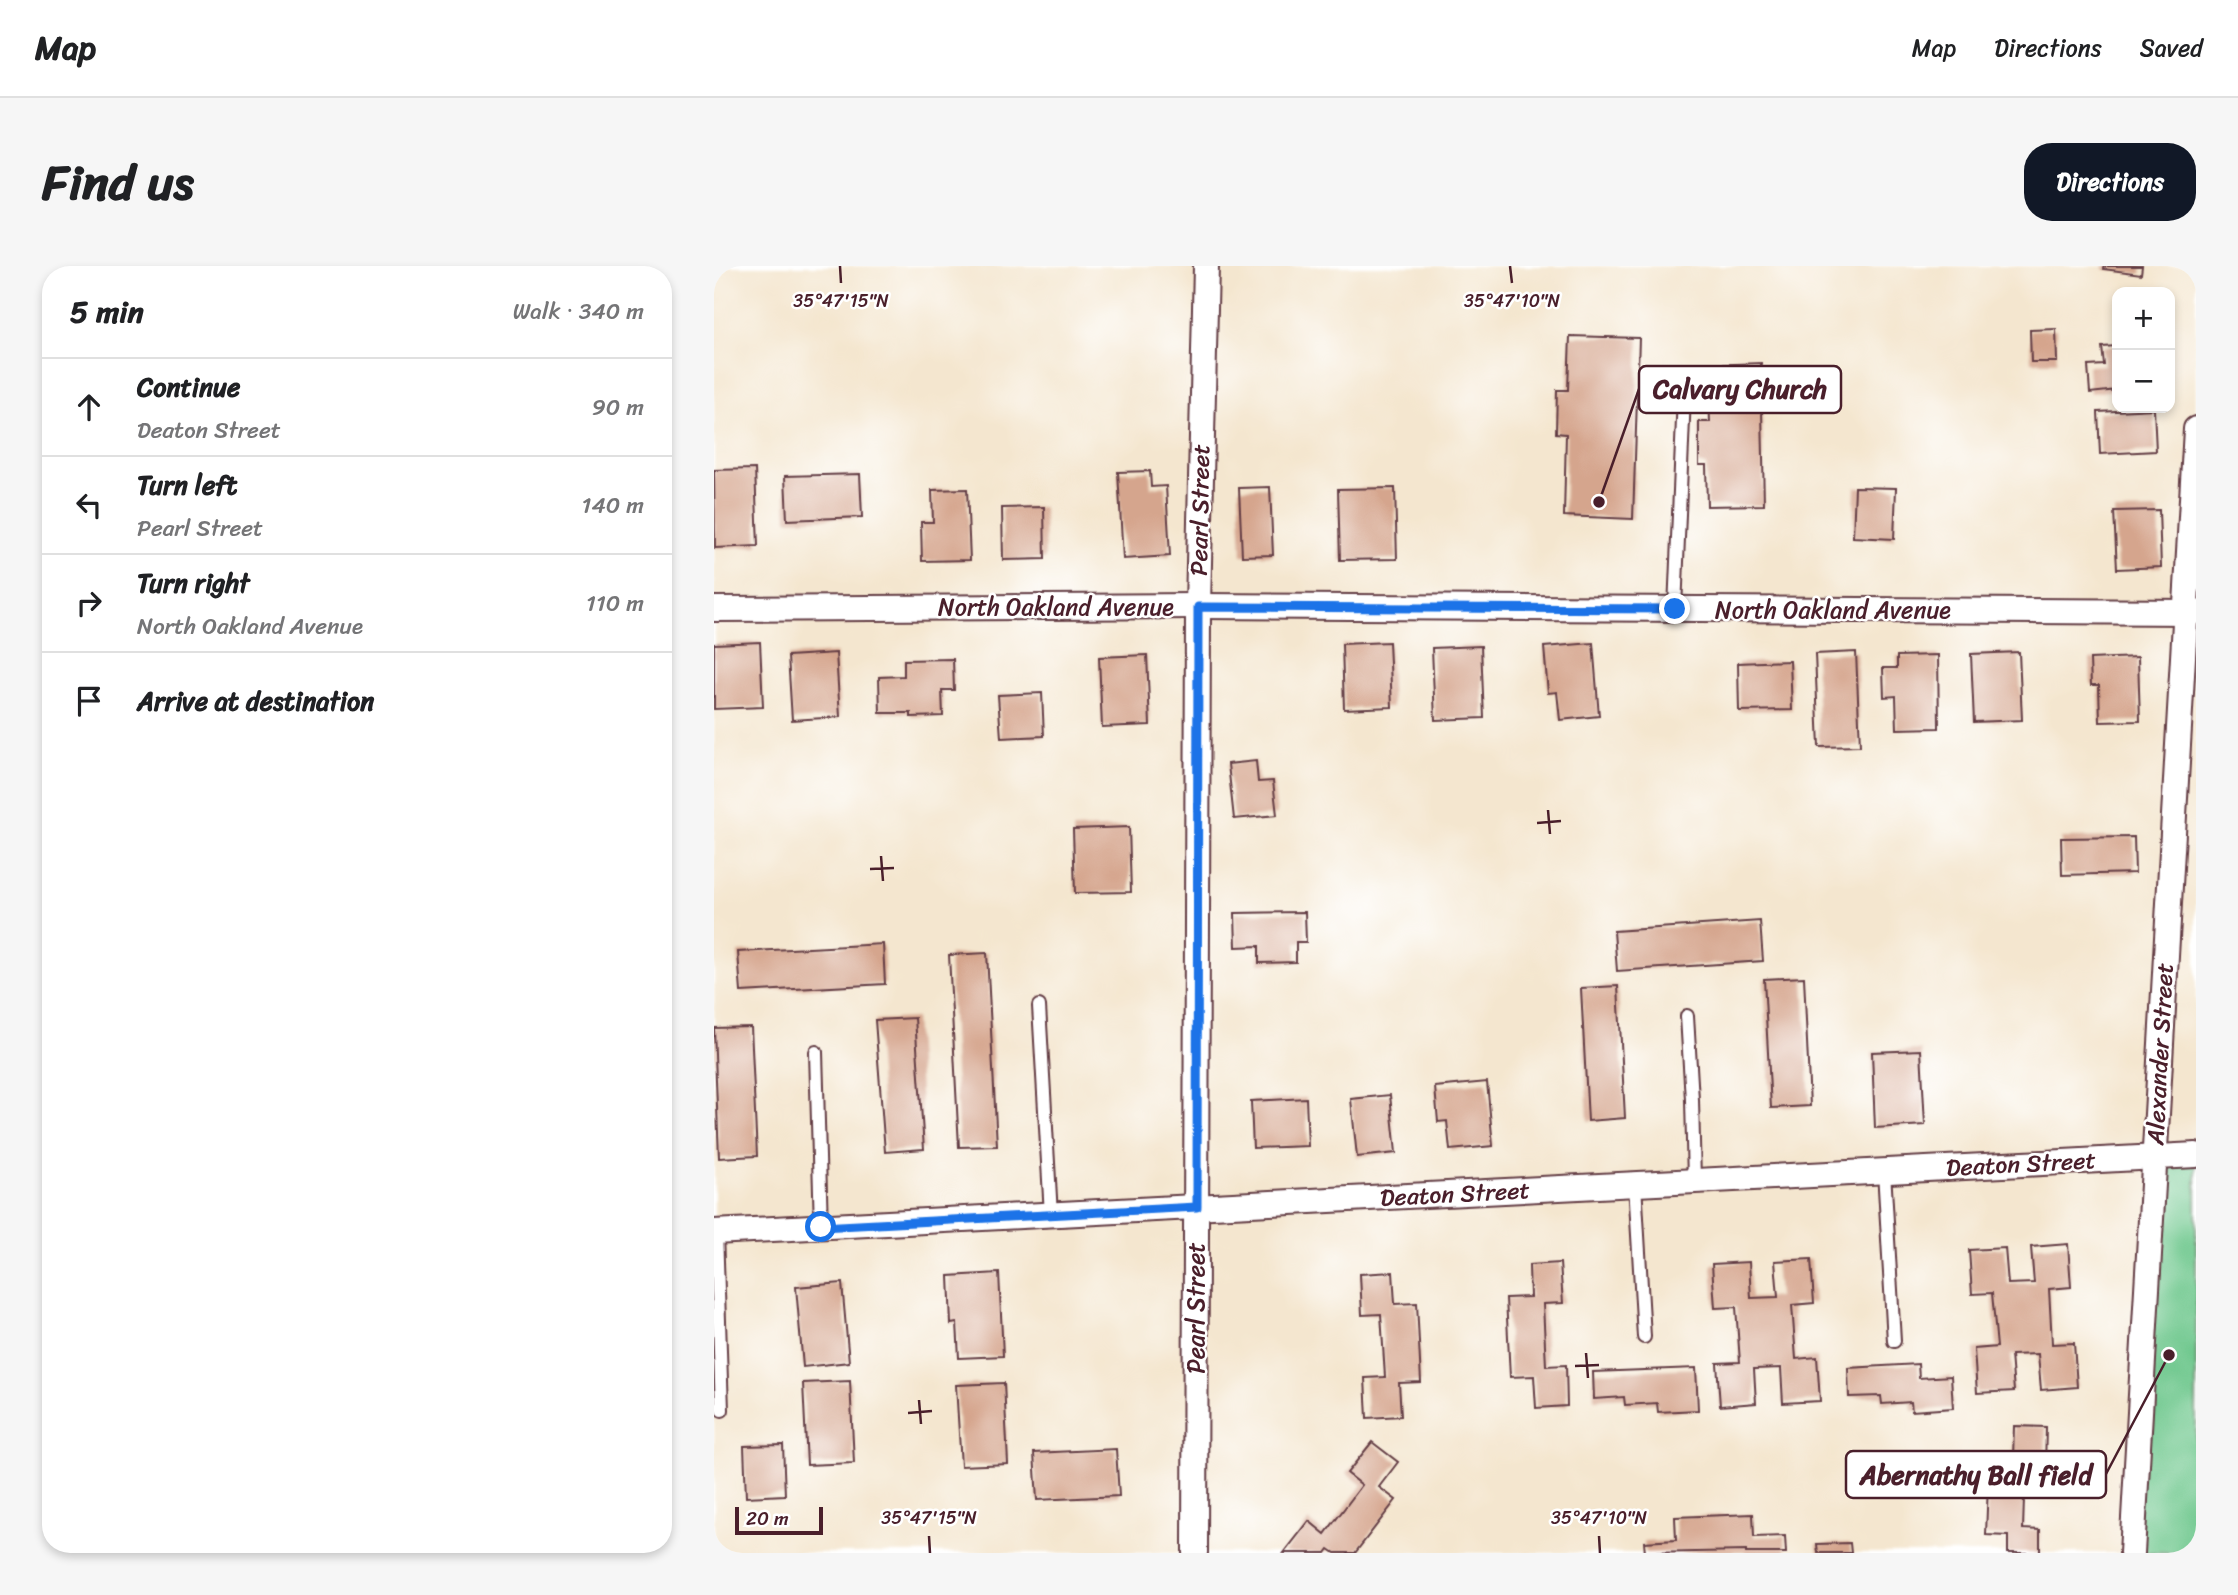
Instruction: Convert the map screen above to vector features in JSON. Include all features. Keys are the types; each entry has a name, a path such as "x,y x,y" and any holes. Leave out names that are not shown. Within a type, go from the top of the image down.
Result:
{"street":[{"name":"Pearl Street","path":"1195,1553 1198,607 1206,266"},
{"name":"Alexander Street","path":"2132,1553 2154,1157 2191,611 2196,429"},
{"name":"North Oakland Avenue","path":"714,609 1198,607 2191,611"},
{"name":"Deaton Street","path":"715,1232 2196,1155"}],"lane":[{"path":"1675,609 1685,372"},
{"path":"1039,1006 1051,1214"},
{"path":"1687,1016 1694,1181"},
{"path":"816,1052 821,1227"},
{"path":"1884,1171 1894,1341"},
{"path":"1635,1184 1644,1338"},
{"path":"715,1232 722,1410"}],"green space":[{"path":"2196,1155 2196,1553 2132,1553 2154,1157"}],"building":[{"path":"2104,266 2142,266 2141,274 2103,269"},
{"path":"2056,329 2057,362 2031,362 2030,330"},
{"path":"1570,336 1639,338 1633,519 1564,516 1566,434 1556,433 1557,390 1568,390"},
{"path":"2112,346 2112,391 2090,393 2088,366 2104,365 2102,347"},
{"path":"1761,363 1764,505 1707,506 1706,465 1699,465 1699,422 1710,422 1708,365"},
{"path":"2098,412 2154,413 2156,451 2100,454"},
{"path":"755,469 758,546 715,548 714,470"},
{"path":"1150,471 1151,487 1166,486 1170,556 1123,559 1118,472"},
{"path":"860,474 862,517 787,520 785,476"},
{"path":"1270,487 1273,555 1242,556 1239,488"},
{"path":"1855,487 1896,488 1894,539 1853,537"},
{"path":"1395,488 1397,559 1340,560 1338,489"},
{"path":"967,489 970,560 922,561 921,522 933,522 932,490"},
{"path":"1044,507 1045,559 1003,560 1002,508"},
{"path":"2159,510 2161,567 2117,569 2114,511"},
{"path":"760,642 763,707 714,709 714,644"},
{"path":"1389,642 1392,707 1344,709 1342,644"},
{"path":"1593,643 1599,716 1560,720 1557,692 1548,693 1544,647"},
{"path":"1481,646 1484,718 1435,720 1432,648"},
{"path":"1856,652 1860,746 1819,747 1815,654"},
{"path":"2019,652 2022,720 1974,722 1971,654"},
{"path":"836,653 840,717 792,720 788,656"},
{"path":"1147,655 1150,725 1102,727 1099,657"},
{"path":"1938,655 1939,728 1897,729 1896,696 1884,697 1883,668 1897,668 1897,656"},
{"path":"2138,657 2140,721 2100,722 2099,685 2091,685 2090,659"},
{"path":"953,659 954,690 942,690 943,716 911,717 911,713 880,713 879,677 904,676 904,660"},
{"path":"1790,661 1792,710 1739,711 1738,663"},
{"path":"1042,693 1044,736 1001,738 998,695"},
{"path":"1256,761 1258,782 1273,781 1277,815 1234,819 1228,764"},
{"path":"1129,827 1131,892 1075,893 1073,829"},
{"path":"2134,837 2135,873 2062,875 2061,838"},
{"path":"1305,912 1306,942 1296,942 1296,962 1259,963 1259,946 1236,947 1235,913"},
{"path":"1760,921 1763,961 1617,971 1614,931"},
{"path":"883,944 885,984 741,992 738,952"},
{"path":"987,953 997,1146 959,1147 949,955"},
{"path":"1804,977 1810,1106 1771,1108 1764,979"},
{"path":"1618,986 1625,1118 1588,1121 1581,988"},
{"path":"915,1018 924,1149 885,1152 875,1020"},
{"path":"751,1027 757,1156 719,1158 714,1028"},
{"path":"1921,1050 1925,1125 1875,1128 1872,1052"},
{"path":"1487,1082 1493,1146 1450,1150 1447,1121 1438,1122 1435,1087"},
{"path":"1390,1095 1396,1153 1357,1157 1351,1099"},
{"path":"1306,1098 1308,1146 1253,1148 1251,1101"},
{"path":"2068,1244 2071,1287 2049,1289 2052,1344 2074,1343 2077,1387 2041,1390 2038,1354 2011,1355 2014,1391 1977,1393 1974,1349 1997,1347 1992,1293 1972,1294 1969,1250 2005,1248 2008,1284 2034,1283 2031,1247"},
{"path":"1811,1259 1814,1303 1792,1305 1796,1359 1817,1357 1820,1401 1783,1403 1781,1368 1754,1369 1756,1403 1720,1406 1717,1363 1740,1362 1736,1307 1715,1308 1712,1264 1749,1262 1751,1298 1778,1297 1775,1261"},
{"path":"1560,1263 1563,1303 1543,1304 1546,1366 1566,1365 1567,1406 1536,1408 1534,1376 1510,1377 1506,1298 1530,1297 1529,1265"},
{"path":"1393,1272 1395,1304 1417,1303 1421,1382 1399,1383 1401,1416 1367,1418 1365,1378 1385,1377 1381,1314 1362,1315 1360,1274"},
{"path":"999,1273 1003,1356 959,1358 957,1323 951,1324 949,1276"},
{"path":"842,1283 849,1362 803,1367 796,1287"},
{"path":"1918,1364 1919,1378 1951,1376 1953,1408 1912,1411 1911,1402 1882,1404 1881,1396 1849,1397 1848,1368"},
{"path":"1696,1368 1698,1410 1658,1412 1657,1403 1625,1405 1624,1397 1594,1399 1593,1372"},
{"path":"850,1381 854,1463 807,1465 803,1383"},
{"path":"1004,1383 1008,1464 961,1466 956,1385"},
{"path":"2014,1426 2046,1427 2045,1468 2025,1467 2023,1529 2040,1530 2040,1553 2008,1553 2008,1536 1986,1535 1989,1458 2013,1459"},
{"path":"1372,1442 1398,1462 1379,1487 1396,1500 1355,1553 1335,1553 1329,1549 1326,1553 1284,1553 1309,1521 1325,1534 1362,1485 1347,1473"},
{"path":"783,1445 785,1495 746,1497 744,1446"},
{"path":"1116,1449 1119,1496 1037,1500 1034,1453"},
{"path":"1753,1514 1754,1537 1785,1536 1786,1553 1645,1553 1644,1542 1676,1540 1675,1517"},
{"path":"1850,1543 1851,1553 1818,1553 1817,1544"}],"place":[{"name":"Calvary Church","path":"1599,502"},
{"name":"Abernathy Ball field","path":"2169,1355"}],"route":[{"path":"821,1227 1197,1207 1198,607 1675,609"}]}
